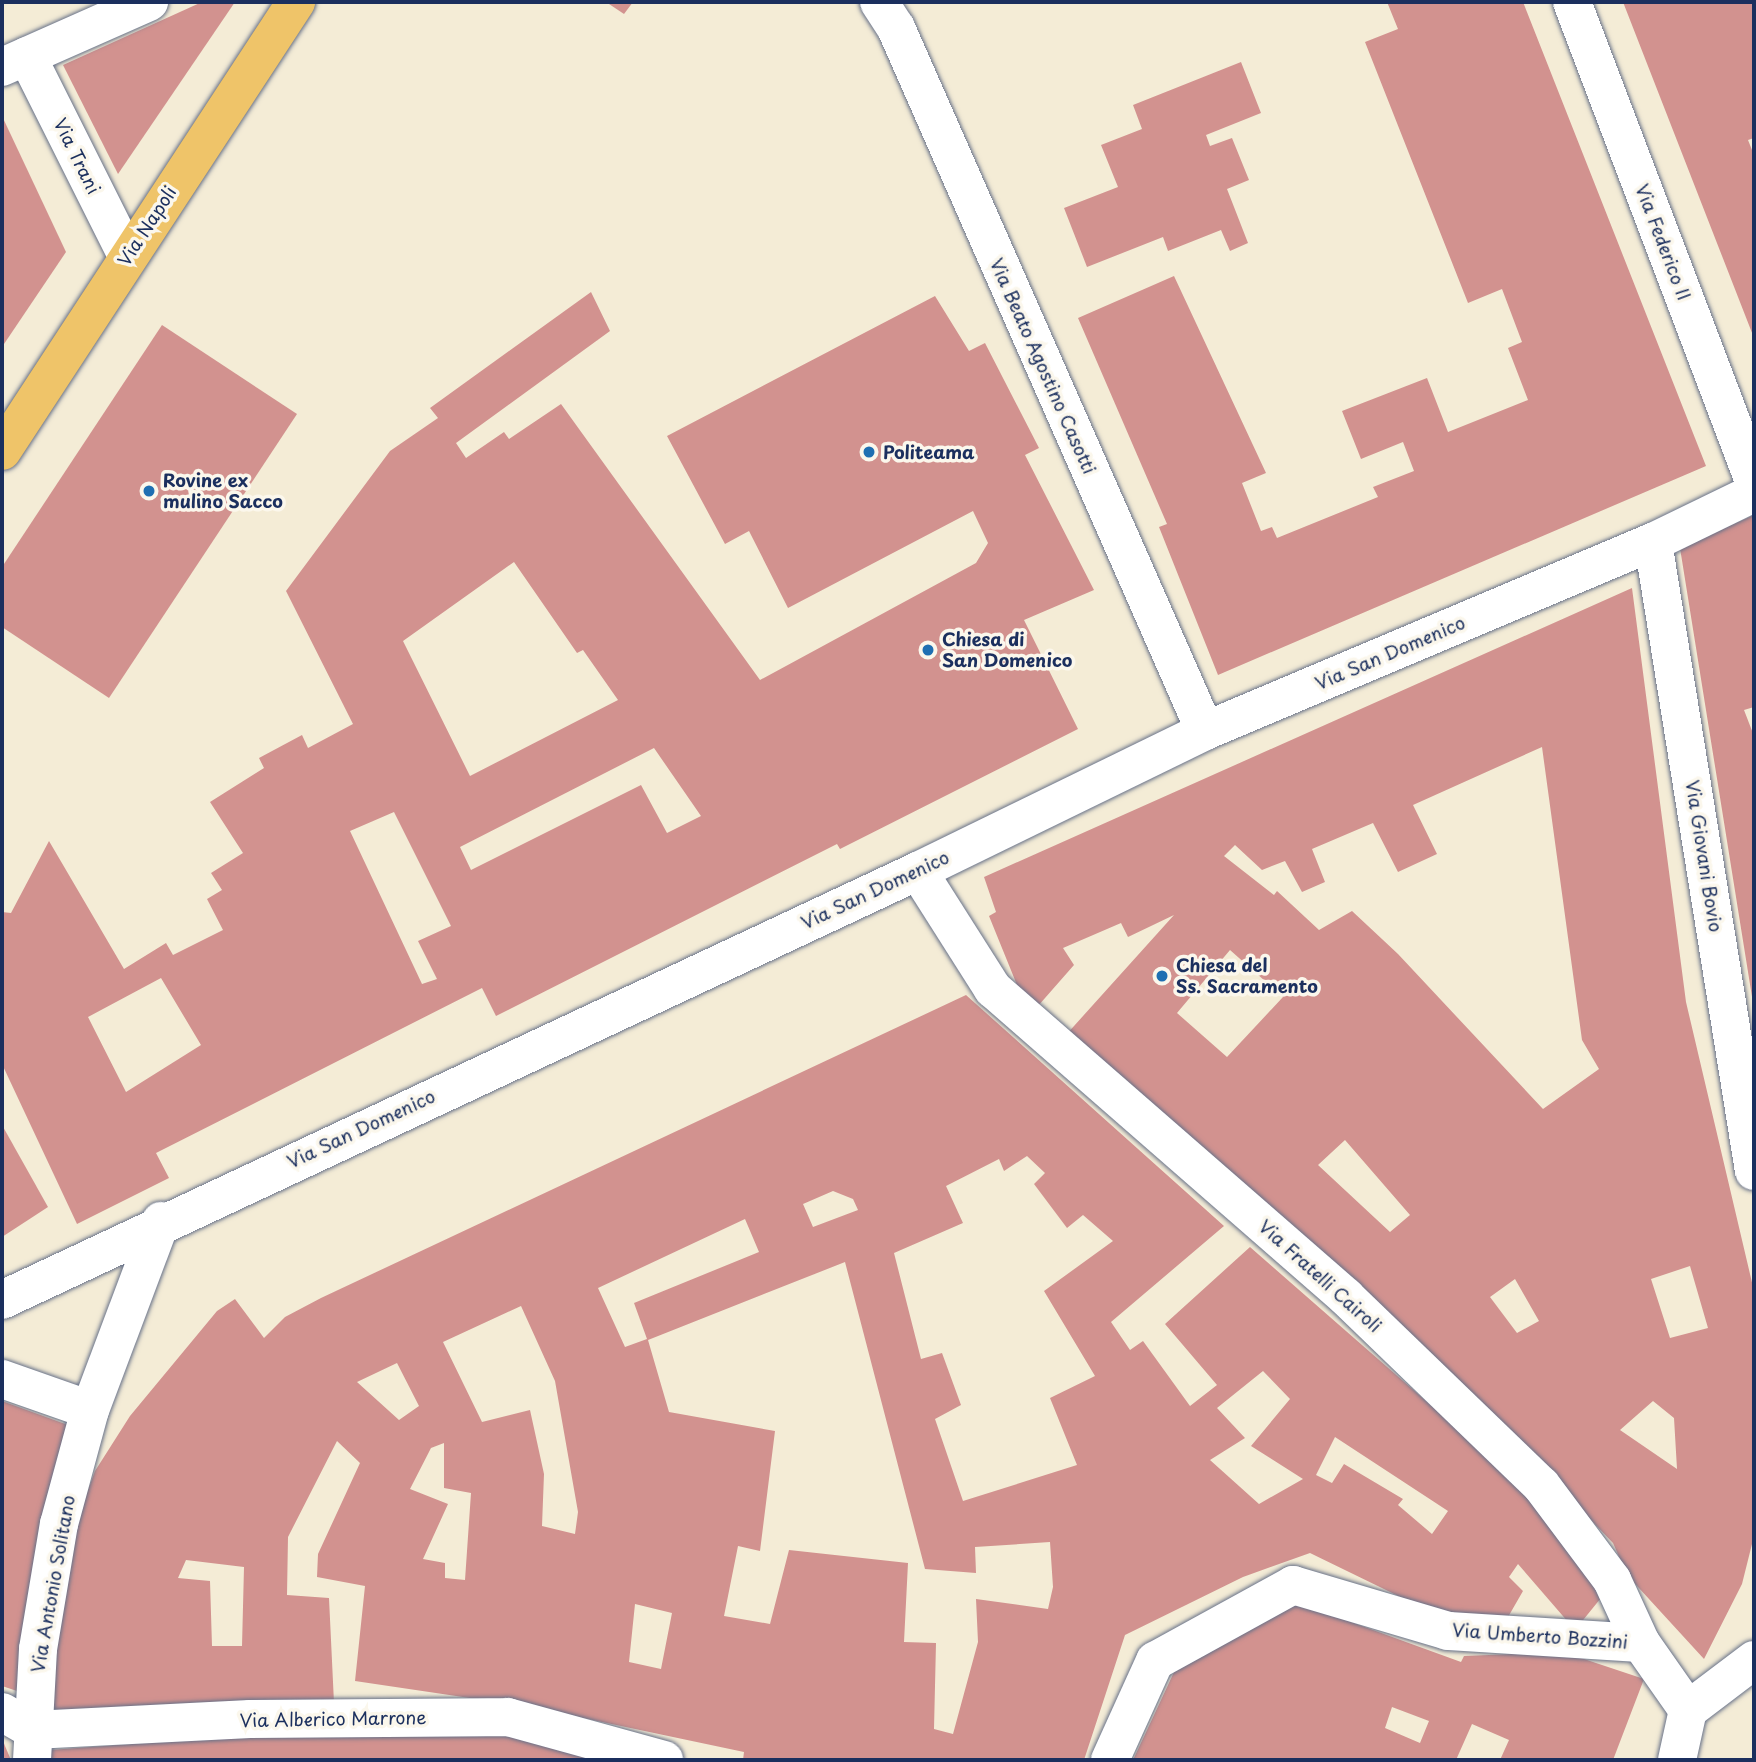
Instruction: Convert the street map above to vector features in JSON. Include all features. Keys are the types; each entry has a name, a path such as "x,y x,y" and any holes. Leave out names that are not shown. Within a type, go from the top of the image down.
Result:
{"main road":[{"name":"Via Napoli","path":"2,451 296,2"}],"street":[{"path":"14,61 149,2"},
{"name":"Via Beato Agostino Casotti","path":"879,2 896,28 1205,731"},
{"name":"Via Federico II","path":"1572,2 1754,481"},
{"name":"Via Trani","path":"14,61 127,257"},
{"name":"Via San Domenico","path":"5,1294 918,871 1205,731 1653,542 1754,493"},
{"name":"Via Giovani Bovio","path":"1653,542 1754,1171"},
{"name":"Via Fratelli Cairoli","path":"918,871 993,989 1346,1297 1541,1485 1612,1580 1641,1643 1688,1710"},
{"name":"Via Antonio Solitano","path":"22,1734 59,1524 90,1410 161,1221"},
{"path":"2,1379 90,1410"},
{"name":"Via Umberto Bozzini","path":"1110,1760 1155,1661 1293,1585 1448,1631 1641,1643"},
{"path":"1677,1760 1688,1710 1754,1660"},
{"name":"Via Alberico Marrone","path":"22,1734 250,1719 508,1717 664,1760"}],"building":[{"path":"202,2 235,2 118,174 63,65"},
{"path":"606,2 633,2 624,14"},
{"path":"1387,2 1523,2 1706,466 1218,675 1159,527 1167,524 1078,318 1174,276 1266,473 1242,483 1261,531 1272,527 1277,538 1378,497 1373,487 1414,471 1403,442 1361,459 1342,411 1427,378 1448,432 1528,400 1508,348 1522,342 1502,289 1468,303 1365,42 1398,29"},
{"path":"1623,2 1754,2 1754,138 1748,140 1754,155 1754,338"},
{"path":"1241,62 1261,113 1206,135 1210,146 1232,138 1249,180 1227,189 1248,243 1230,251 1221,230 1168,251 1163,237 1087,267 1064,208 1118,187 1101,145 1142,129 1133,105"},
{"path":"2,116 66,252 2,347"},
{"path":"591,292 610,331 456,443 466,458 504,432 509,439 561,404 760,680 976,563 988,543 973,511 788,608 749,531 725,544 667,436 935,296 969,351 985,343 1039,448 1025,455 1094,590 1024,620 1078,729 840,849 837,844 496,1016 482,988 156,1153 169,1178 77,1224 2,1064 2,912 11,913 49,841 124,969 166,943 173,955 223,930 207,899 222,890 211,873 243,853 210,802 264,768 259,758 302,735 308,748 353,724 286,591 390,451 438,418 430,408","holes":["514,562 577,653 583,650 618,700 470,776 403,641","654,748 701,816 667,833 641,785 471,870 460,847","394,812 451,926 418,941 437,979 422,984 350,831","161,978 201,1045 126,1092 88,1017"]},
{"name":"Rovine ex mulino Sacco","path":"162,325 297,414 109,698 2,627 2,567"},
{"path":"1754,515 1754,707 1744,710 1754,736 1753,1003 1680,548"},
{"path":"1632,588 1686,1002 1754,1291 1754,1536 1742,1584 1704,1659 1627,1575 1613,1543 1468,1392 1065,1036 1174,915 1128,937 1121,923 1063,948 1074,965 1038,1006 1019,990 989,916 996,912 984,877","holes":["1542,747 1582,1040 1599,1069 1543,1109 1398,954 1352,911 1319,930 1277,891 1274,895 1224,856 1235,845 1262,870 1285,861 1302,892 1325,882 1312,849 1373,823 1398,872 1437,854 1413,805","1230,950 1283,997 1227,1057 1177,1013","1345,1140 1410,1215 1390,1232 1318,1165","1690,1266 1708,1328 1670,1338 1651,1279","1515,1279 1539,1321 1517,1333 1490,1297","1653,1401 1674,1418 1677,1469 1620,1430"]},
{"path":"966,995 1224,1226 1111,1322 1130,1350 1143,1341 1190,1406 1217,1385 1165,1324 1250,1247 1522,1485 1605,1593 1575,1630 1518,1564 1509,1577 1523,1591 1504,1624 1425,1609 1310,1553 1243,1577 1125,1635 1084,1760 743,1760 744,1752 531,1707 355,1681 365,1586 317,1577 318,1554 360,1463 337,1441 288,1537 287,1595 329,1598 334,1703 52,1721 56,1647 77,1520 95,1471 130,1416 217,1311 235,1299 264,1338 285,1317","holes":["1027,1156 1045,1173 1034,1184 1067,1228 1083,1215 1113,1241 1044,1291 1095,1376 1050,1398 1077,1465 963,1501 935,1419 961,1405 942,1353 921,1359 894,1253 963,1223 946,1186 999,1159 1004,1171","833,1191 853,1199 858,1210 813,1227 803,1204","745,1219 759,1252 634,1303 647,1339 625,1347 598,1288","845,1262 925,1569 976,1573 975,1547 1050,1542 1053,1587 1048,1609 976,1599 978,1642 953,1734 934,1729 936,1643 904,1642 908,1563 789,1550 770,1624 724,1616 738,1546 760,1551 775,1431 669,1412 648,1340","521,1306 555,1381 578,1512 575,1534 542,1526 544,1474 530,1410 482,1422 443,1342","397,1363 419,1406 399,1420 357,1382","1263,1371 1290,1399 1251,1446 1303,1479 1259,1504 1210,1460 1245,1438 1217,1408","1335,1437 1448,1511 1432,1534 1398,1505 1403,1499 1344,1464 1332,1483 1316,1475","444,1443 444,1488 471,1493 465,1580 445,1578 445,1563 423,1559 448,1504 410,1489 431,1448","186,1560 244,1567 242,1646 212,1646 210,1581 178,1578","635,1604 672,1613 661,1669 629,1662"]},
{"path":"2,1125 48,1207 2,1237"},
{"path":"2,1401 68,1425 17,1691 2,1686"},
{"path":"1296,1602 1461,1662 1464,1656 1563,1652 1644,1679 1613,1760 1500,1760 1509,1740 1472,1724 1456,1760 1133,1760 1175,1670","holes":["1392,1707 1429,1721 1420,1743 1385,1728"]},
{"path":"305,1731 513,1736 607,1760 51,1760 50,1750"},
{"path":"2,1738 5,1746 11,1760 2,1760"}],"place":[{"name":"Politeama","path":"869,452"},
{"name":"Rovine ex mulino Sacco","path":"149,491"},
{"name":"Chiesa di San Domenico","path":"928,650"},
{"name":"Chiesa del Ss. Sacramento","path":"1162,976"}]}
